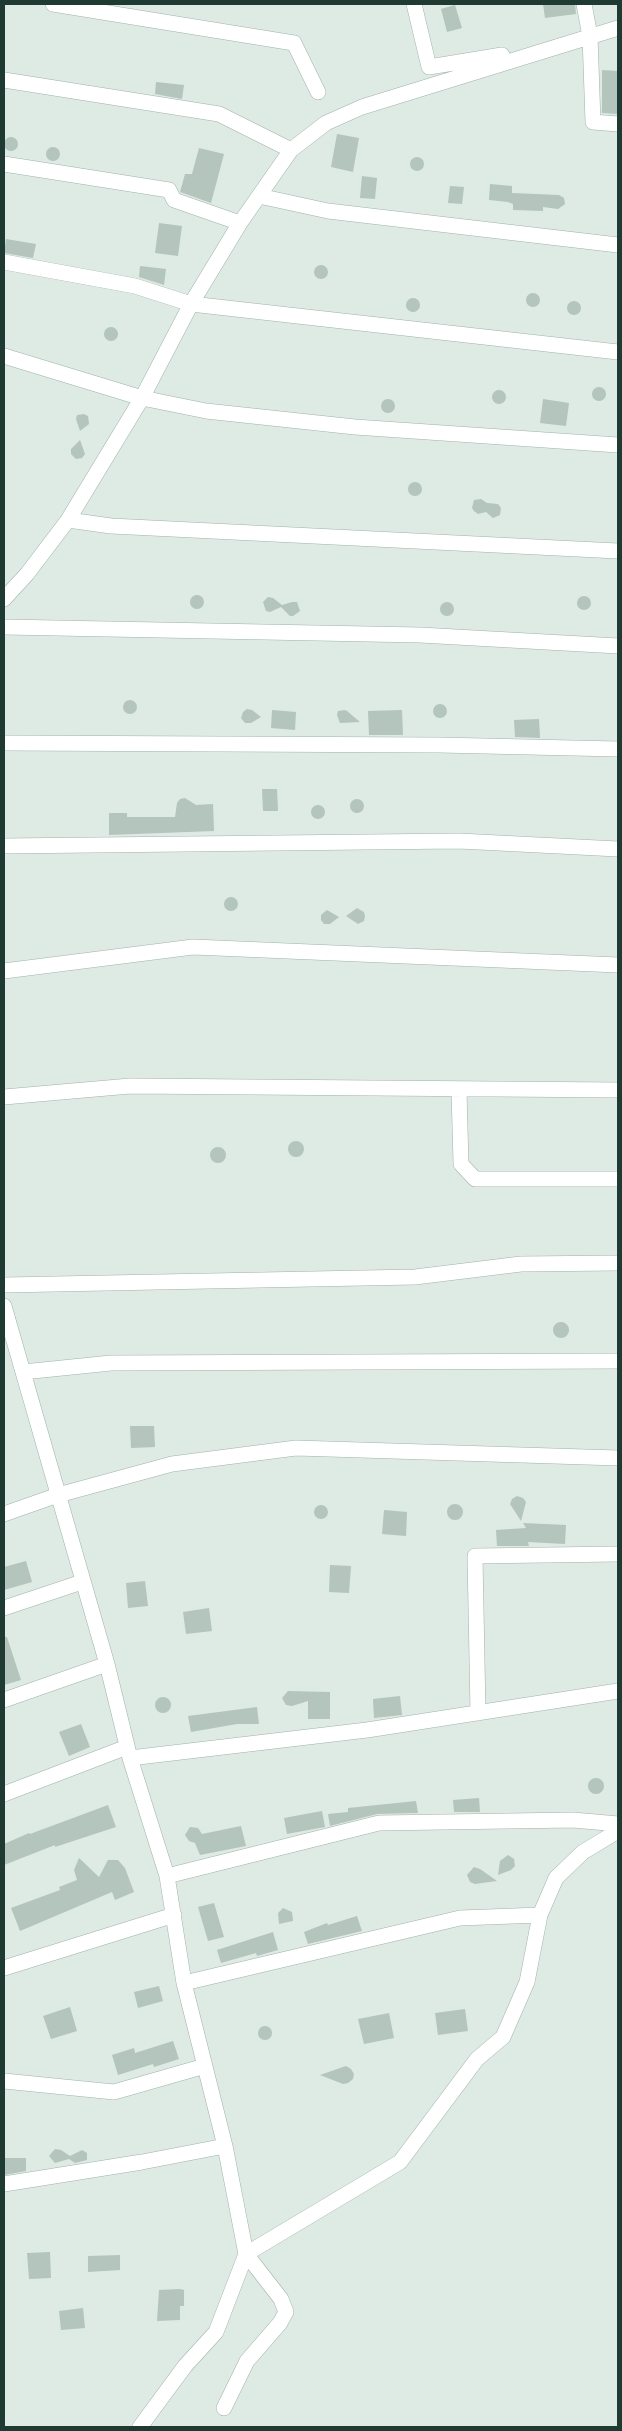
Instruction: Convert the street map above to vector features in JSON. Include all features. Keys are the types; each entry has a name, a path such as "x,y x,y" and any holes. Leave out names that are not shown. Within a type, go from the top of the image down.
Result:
{"street":[{"path":"52,4 294,43 318,92"},
{"path":"414,4 429,67 554,47"},
{"path":"584,4 590,36 593,122 618,124"},
{"path":"4,599 27,574 68,520 142,398 191,304 240,223 292,150 326,123 362,107 618,28"},
{"path":"4,80 219,114 292,150"},
{"path":"4,164 169,190 174,200 240,223"},
{"path":"259,196 328,211 618,245"},
{"path":"4,262 135,286 191,304 618,352"},
{"path":"4,356 142,398 206,411 355,427 618,445"},
{"path":"68,520 111,526 618,551"},
{"path":"4,626 420,635 618,646"},
{"path":"4,743 439,745 618,749"},
{"path":"4,846 459,841 618,849"},
{"path":"4,971 193,947 618,965"},
{"path":"4,1097 130,1086 618,1090"},
{"path":"459,1090 461,1164 475,1179 618,1179"},
{"path":"4,1285 414,1277 521,1264 618,1263"},
{"path":"4,1306 10,1351 23,1372 107,1664 129,1752 167,1876 184,1983 226,2146 246,2254 281,2299 286,2312 280,2323 247,2361 224,2408"},
{"path":"23,1372 111,1363 618,1361"},
{"path":"4,1514 58,1495 172,1464 296,1448 618,1458"},
{"path":"478,1712 475,1556 618,1554"},
{"path":"4,1608 82,1582"},
{"path":"4,1700 107,1664"},
{"path":"4,1794 129,1752 367,1730 618,1691"},
{"path":"167,1876 379,1823 574,1820 618,1824"},
{"path":"140,2427 185,2366 216,2332 246,2254 400,2162 477,2059 503,2037 527,1982 540,1916 556,1878 583,1852 618,1831"},
{"path":"4,1968 174,1915"},
{"path":"184,1983 460,1918 540,1916"},
{"path":"4,2081 114,2092 205,2066"},
{"path":"4,2184 142,2162 226,2146"}],"building":[{"path":"543,4 575,4 576,14 545,18"},
{"path":"455,5 462,28 447,32 441,9"},
{"path":"602,70 618,71 618,114 602,113"},
{"path":"156,82 184,85 182,99 155,94"},
{"path":"337,134 359,138 353,172 331,167"},
{"path":"8,137 14,137 18,144 14,151 8,151 4,147 4,141"},
{"path":"50,147 56,147 60,154 56,161 50,161 46,157 46,151"},
{"path":"199,148 224,154 211,203 180,192 185,174 192,174"},
{"path":"414,157 420,157 424,164 420,171 414,171 410,167 410,161"},
{"path":"362,176 377,178 375,199 360,198"},
{"path":"490,184 512,186 512,193 559,195 564,198 565,204 558,209 543,207 543,211 513,210 513,204 489,200"},
{"path":"450,186 464,187 462,204 448,203"},
{"path":"159,223 182,226 178,256 155,253"},
{"path":"6,239 36,244 33,258 4,253"},
{"path":"318,265 324,265 328,272 324,279 318,279 314,275 314,269"},
{"path":"140,266 166,269 164,285 139,277"},
{"path":"530,293 536,293 540,300 536,307 530,307 526,303 526,297"},
{"path":"410,298 416,298 420,305 416,312 410,312 406,308 406,302"},
{"path":"571,301 577,301 581,308 577,315 571,315 567,311 567,305"},
{"path":"108,327 114,327 118,334 114,341 108,341 104,337 104,331"},
{"path":"596,387 602,387 606,394 602,401 596,401 592,397 592,391"},
{"path":"496,390 502,390 506,397 502,404 496,404 492,400 492,394"},
{"path":"385,399 391,399 395,406 391,413 385,413 381,409 381,403"},
{"path":"543,399 569,403 566,426 540,423"},
{"path":"84,414 88,416 89,424 80,431 76,419 77,415"},
{"path":"80,440 85,454 82,458 76,459 71,454 71,449"},
{"path":"412,482 418,482 422,489 418,496 412,496 408,492 408,486"},
{"path":"481,499 487,503 498,504 501,508 500,515 493,518 486,512 478,514 474,511 472,508 474,500"},
{"path":"194,595 200,595 204,602 200,609 194,609 190,605 190,599"},
{"path":"581,596 587,596 591,603 587,610 581,610 577,606 577,600"},
{"path":"268,597 273,598 282,605 297,602 300,611 290,616 281,607 270,612 266,611 263,602"},
{"path":"444,602 450,602 454,609 450,616 444,616 440,612 440,606"},
{"path":"127,700 133,700 137,707 133,714 127,714 123,710 123,704"},
{"path":"437,704 443,704 447,711 443,718 437,718 433,714 433,708"},
{"path":"247,709 252,710 261,717 251,723 245,723 241,718 243,712"},
{"path":"272,710 296,712 295,730 271,728"},
{"path":"345,710 360,722 340,723 337,715 338,711"},
{"path":"402,710 403,735 369,735 368,711"},
{"path":"539,719 540,738 515,737 514,720"},
{"path":"262,789 277,789 278,811 263,811"},
{"path":"185,798 196,805 213,804 214,831 109,835 109,813 127,813 127,817 175,817 177,803 180,799"},
{"path":"354,799 360,799 364,806 360,813 354,813 350,809 350,803"},
{"path":"315,805 321,805 325,812 321,819 315,819 311,815 311,809"},
{"path":"228,897 234,897 238,904 234,911 228,911 224,907 224,901"},
{"path":"357,908 364,912 365,916 364,921 358,924 346,916"},
{"path":"327,910 339,917 330,924 324,924 321,920 321,915"},
{"path":"296,1141 304,1149 296,1157 288,1149"},
{"path":"218,1147 226,1155 218,1163 210,1155"},
{"path":"561,1322 569,1330 561,1338 553,1330"},
{"path":"130,1426 154,1426 155,1447 131,1448"},
{"path":"517,1496 523,1498 526,1502 521,1521 510,1504 512,1499"},
{"path":"455,1504 463,1512 455,1520 447,1512"},
{"path":"318,1505 324,1505 328,1512 324,1519 318,1519 314,1515 314,1509"},
{"path":"384,1510 407,1512 406,1536 382,1534"},
{"path":"523,1523 566,1525 565,1544 528,1542 529,1546 497,1546 496,1530 526,1528"},
{"path":"26,1561 32,1582 4,1590 4,1567"},
{"path":"330,1565 351,1566 349,1593 329,1592"},
{"path":"145,1581 148,1606 128,1608 126,1583"},
{"path":"209,1608 212,1631 186,1634 183,1612"},
{"path":"4,1637 7,1637 21,1680 4,1685"},
{"path":"288,1691 330,1692 330,1719 308,1719 308,1701 292,1706 286,1705 282,1698"},
{"path":"400,1696 402,1715 374,1718 373,1699"},
{"path":"163,1697 169,1699 171,1705 169,1711 163,1713 157,1711 155,1705 157,1699"},
{"path":"257,1707 259,1724 237,1724 191,1732 188,1716"},
{"path":"81,1724 90,1747 69,1756 59,1732"},
{"path":"596,1778 604,1786 596,1794 588,1786"},
{"path":"479,1798 480,1812 454,1812 453,1800"},
{"path":"416,1801 418,1813 377,1814 330,1826 328,1814 348,1812 348,1808"},
{"path":"108,1805 116,1827 55,1847 55,1845 4,1865 4,1844 29,1833"},
{"path":"322,1811 325,1827 287,1834 284,1818"},
{"path":"241,1826 246,1846 200,1855 195,1843 189,1841 185,1835 190,1827 198,1828 202,1834"},
{"path":"508,1855 514,1859 515,1866 511,1870 498,1875 500,1861"},
{"path":"79,1858 99,1877 108,1860 118,1860 125,1868 134,1892 115,1900 112,1892 20,1931 11,1908 60,1890 59,1887 77,1880 74,1870"},
{"path":"474,1867 497,1881 475,1884 470,1882 467,1875"},
{"path":"214,1903 224,1937 208,1941 198,1907"},
{"path":"283,1908 292,1912 293,1921 279,1924 278,1913"},
{"path":"357,1916 362,1931 308,1944 304,1932 327,1923 328,1925"},
{"path":"273,1932 278,1950 257,1956 256,1953 221,1963 217,1950"},
{"path":"159,1986 163,2001 138,2008 134,1992"},
{"path":"70,2007 77,2031 51,2039 43,2016"},
{"path":"465,2009 468,2031 438,2035 435,2013"},
{"path":"389,2013 394,2038 364,2044 358,2019"},
{"path":"262,2026 268,2026 272,2033 268,2040 262,2040 258,2036 258,2030"},
{"path":"173,2041 179,2059 154,2067 153,2064 118,2075 112,2055 134,2048 135,2053"},
{"path":"346,2066 354,2074 353,2079 348,2083 343,2084 320,2075"},
{"path":"55,2149 61,2150 70,2156 82,2150 87,2153 87,2160 75,2163 69,2159 55,2163 49,2156"},
{"path":"4,2158 26,2158 26,2171 4,2175"},
{"path":"50,2252 51,2278 29,2279 27,2253"},
{"path":"120,2255 120,2270 88,2272 88,2256"},
{"path":"159,2290 184,2290 184,2306 180,2306 180,2320 157,2321"},
{"path":"83,2308 85,2328 61,2330 59,2311"}]}
